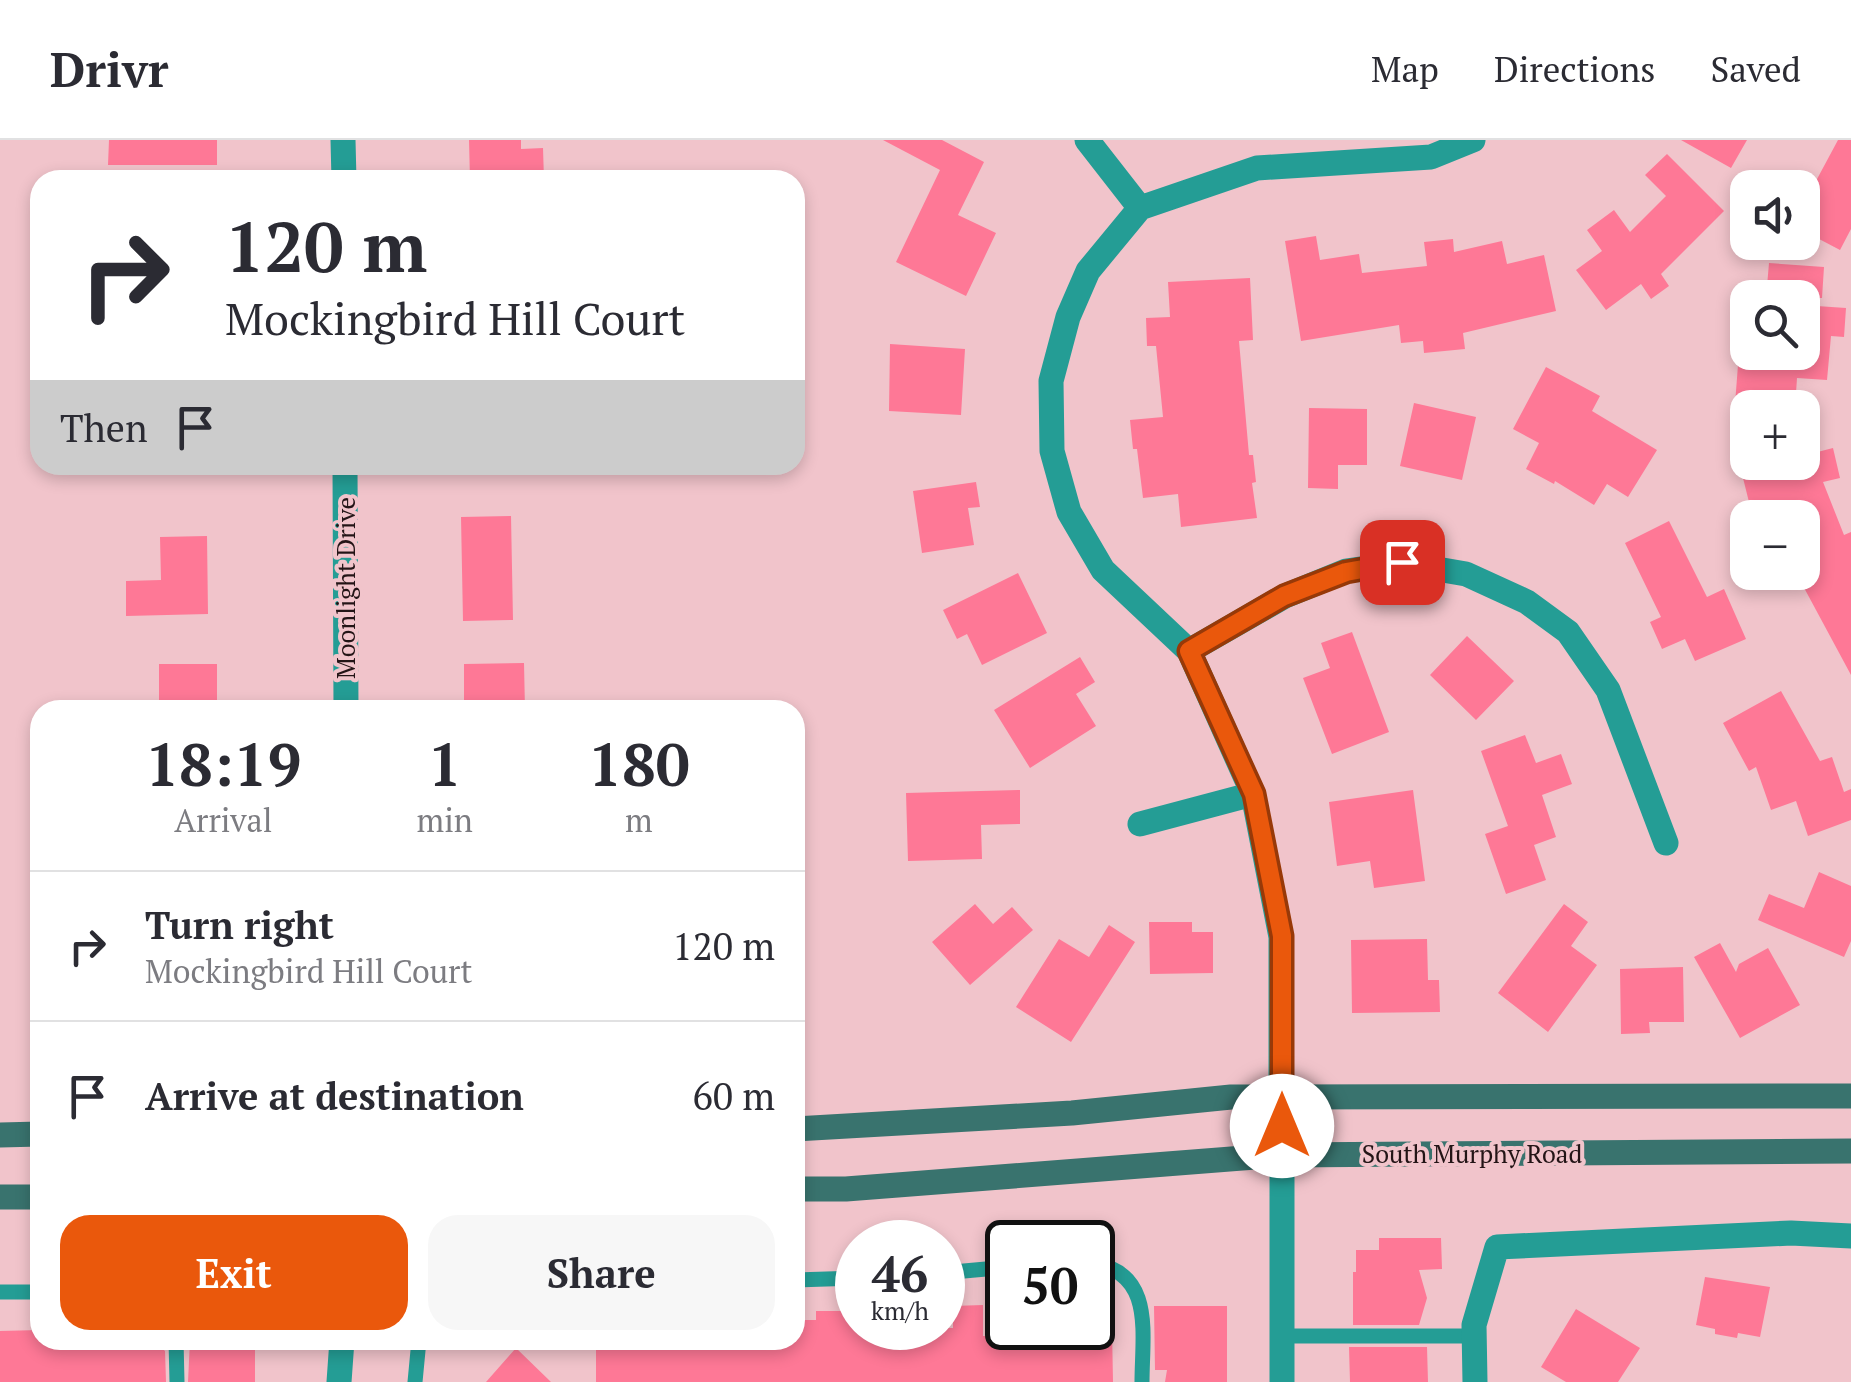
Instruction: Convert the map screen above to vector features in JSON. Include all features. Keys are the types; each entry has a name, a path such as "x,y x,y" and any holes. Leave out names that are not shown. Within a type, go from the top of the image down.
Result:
{"main road":[{"path":"805,1128 1072,1113 1231,1097 1851,1096"},
{"path":"1281,1097 1282,1155"},
{"path":"0,1135 30,1134"},
{"name":"South Murphy Road","path":"805,1189 1282,1155 1851,1151"},
{"path":"0,1197 30,1196"}],"street":[{"path":"344,140 344,170"},
{"path":"1088,140 1140,208"},
{"path":"1281,1097 1282,936 1254,794 1189,651 1103,570 1069,512 1052,451 1051,382 1068,317 1088,270 1140,208 1257,168 1430,157 1472,140"},
{"name":"Moonlight Drive","path":"345,475 346,700"},
{"path":"1189,651 1284,596 1346,572 1402,562 1466,574 1527,602 1568,632 1608,690 1666,843"},
{"path":"1140,824 1254,794"},
{"path":"1282,1155 1282,1382"},
{"path":"1474,1382 1474,1325 1497,1247 1791,1233 1851,1236"},
{"path":"339,1382 341,1350"}],"lane":[{"path":"1115,1268 1127,1276 1141,1305 1142,1382"},
{"path":"805,1280 835,1279"},
{"path":"0,1292 30,1292"},
{"path":"1282,1336 1474,1336"},
{"path":"176,1350 177,1382"},
{"path":"416,1382 418,1350"}],"building":[{"path":"109,140 217,140 217,165 108,165"},
{"path":"469,140 521,140 521,149 543,148 544,170 470,170"},
{"path":"883,140 942,140 984,162 958,215 996,233 966,296 896,262 940,170"},
{"path":"1681,140 1747,140 1731,168"},
{"path":"1838,140 1851,140 1851,229 1840,250 1820,239 1820,174"},
{"path":"1667,154 1724,211 1661,274 1669,286 1651,299 1641,284 1606,310 1576,270 1602,251 1587,230 1614,210 1630,232 1666,196 1645,175"},
{"path":"1316,236 1320,260 1359,254 1362,273 1427,266 1424,242 1453,239 1454,252 1502,241 1507,264 1544,255 1556,311 1463,333 1465,349 1424,353 1423,341 1401,343 1399,325 1301,341 1285,241"},
{"path":"1769,263 1824,267 1822,298 1820,280 1768,280"},
{"path":"1250,278 1253,340 1239,341 1257,518 1181,527 1178,494 1143,498 1137,449 1133,449 1130,420 1163,417 1156,346 1147,346 1146,318 1170,317 1168,282"},
{"path":"1820,306 1846,308 1844,337 1831,336 1827,380 1797,378 1796,390 1736,390 1738,370 1820,370"},
{"path":"890,344 965,349 961,415 889,411"},
{"path":"1546,367 1600,396 1592,411 1657,450 1628,497 1607,484 1594,505 1526,469 1539,443 1513,429"},
{"path":"1414,403 1476,417 1462,480 1400,466"},
{"path":"1309,408 1367,409 1367,465 1338,465 1338,489 1308,488"},
{"path":"1833,448 1840,478 1823,482 1844,535 1851,532 1851,675 1805,590 1820,590 1820,500 1748,500 1744,480 1820,480 1820,451"},
{"path":"976,482 980,507 968,508 974,545 922,553 913,491"},
{"path":"511,516 513,620 463,621 461,517"},
{"path":"1669,521 1707,597 1724,589 1746,639 1695,661 1685,639 1662,649 1650,622 1661,617 1625,543"},
{"path":"207,536 208,614 126,616 126,581 161,580 160,537"},
{"path":"1018,573 1047,633 982,665 967,634 957,639 943,610"},
{"path":"1352,632 1389,732 1332,754 1303,678 1330,668 1321,643"},
{"path":"1467,636 1514,681 1476,720 1430,675"},
{"path":"1080,657 1095,682 1076,694 1096,726 1030,768 994,710"},
{"path":"524,663 525,700 464,700 464,664"},
{"path":"159,664 217,664 217,700 159,700"},
{"path":"1781,691 1820,761 1832,757 1844,792 1851,789 1851,820 1808,836 1796,801 1771,810 1756,767 1749,771 1723,723"},
{"path":"1525,735 1536,763 1561,754 1572,784 1542,795 1556,837 1534,845 1546,880 1506,894 1485,834 1508,826 1481,751"},
{"path":"1020,790 1020,824 981,825 982,859 908,861 906,793"},
{"path":"1413,790 1425,881 1374,888 1370,861 1337,866 1329,802"},
{"path":"1819,872 1851,886 1851,941 1844,957 1758,920 1769,894 1804,908"},
{"path":"975,904 993,924 1012,907 1033,930 970,985 932,942"},
{"path":"1564,904 1588,922 1571,946 1597,965 1548,1032 1498,993"},
{"path":"1149,922 1192,922 1192,932 1213,932 1213,973 1150,974"},
{"path":"1109,925 1135,942 1071,1042 1016,1007 1059,939 1089,957"},
{"path":"1427,939 1428,980 1439,980 1440,1012 1352,1013 1351,940"},
{"path":"1720,943 1736,972 1739,964 1768,948 1800,1005 1740,1038 1694,957"},
{"path":"1683,967 1684,1022 1649,1022 1650,1033 1621,1034 1620,969"},
{"path":"1379,1238 1441,1238 1442,1269 1419,1270 1427,1298 1419,1325 1353,1325 1356,1250 1379,1250"},
{"path":"1705,1277 1770,1287 1760,1337 1715,1334 1715,1329 1696,1325"},
{"path":"983,1305 985,1350 1112,1350 1113,1382 596,1382 596,1350 805,1350 805,1320 816,1320 816,1311 835,1311 835,1350 965,1350 965,1306"},
{"path":"1154,1306 1227,1306 1227,1382 1165,1382 1167,1370 1155,1370"},
{"path":"1576,1309 1640,1348 1618,1382 1566,1382 1541,1367"},
{"path":"30,1330 30,1350 164,1350 166,1382 0,1382 0,1331"},
{"path":"1349,1347 1427,1347 1428,1382 1350,1382"},
{"path":"190,1350 255,1350 255,1382 188,1382"},
{"path":"518,1350 551,1382 486,1382"}],"route":[{"path":"1282,1126 1282,936 1254,794 1189,651 1284,596 1346,572 1402,562"}]}
